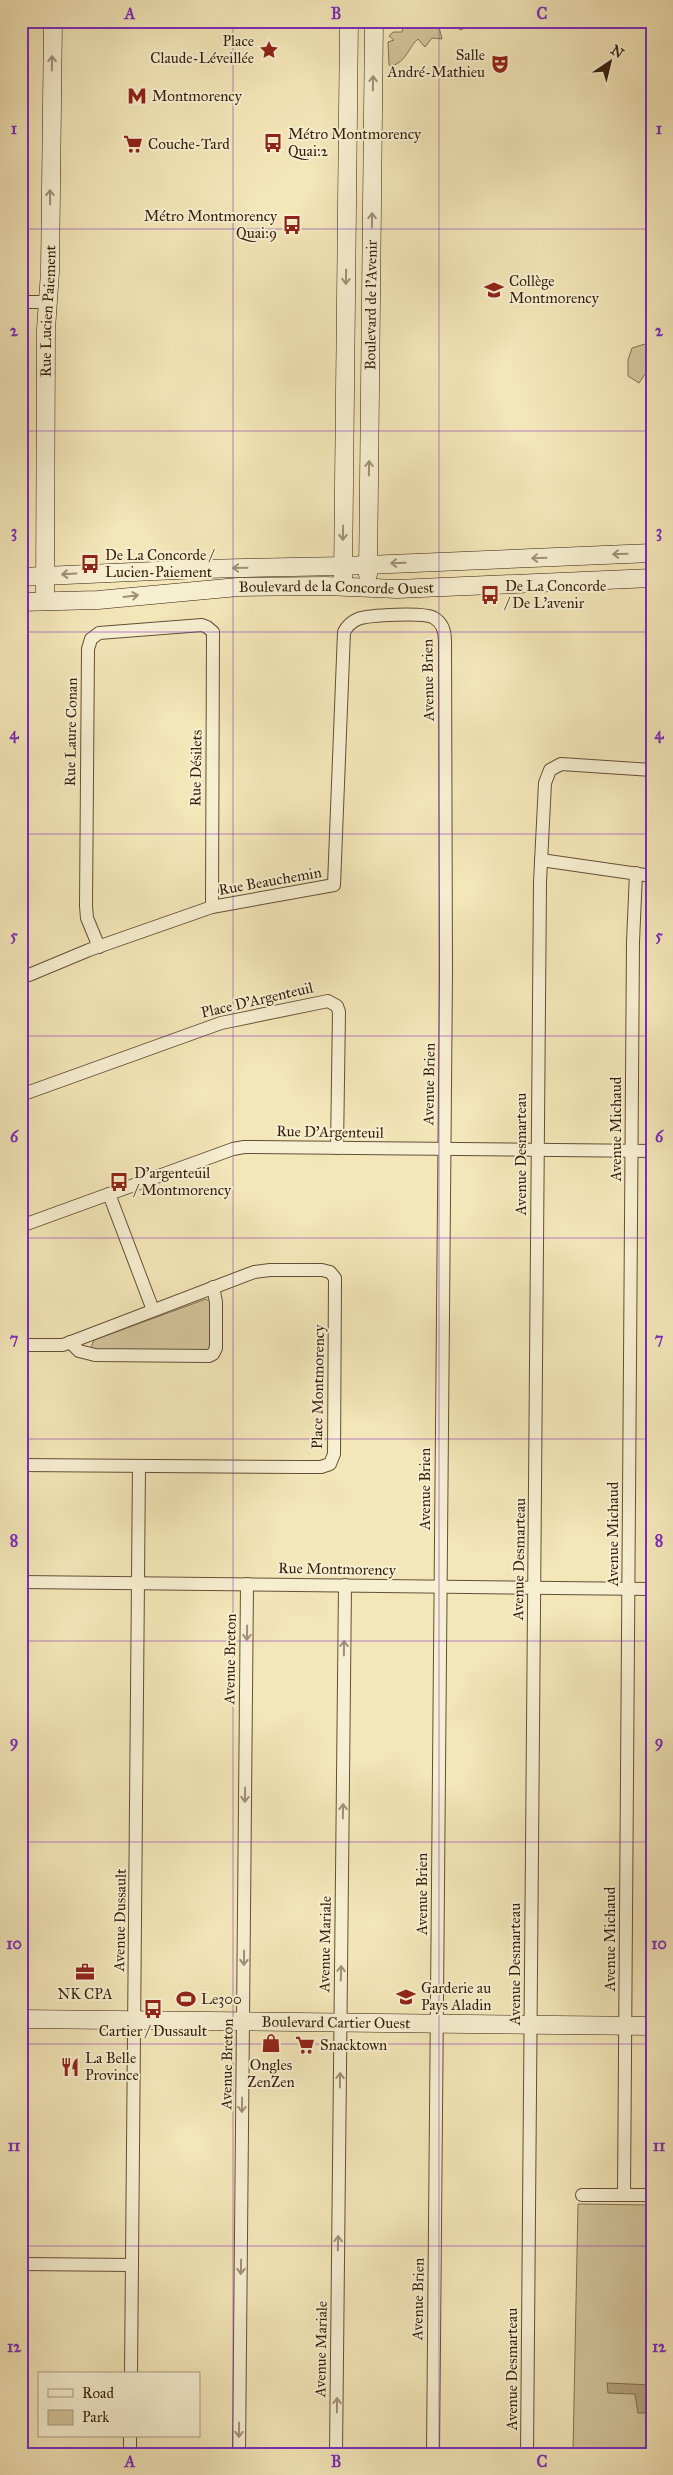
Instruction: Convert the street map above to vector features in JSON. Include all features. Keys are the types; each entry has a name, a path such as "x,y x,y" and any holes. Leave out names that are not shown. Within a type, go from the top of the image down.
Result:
{"street":[{"name":"Rue Lucien Paiement","path":"46,601 47,302 50,272 53,21"},
{"name":"Boulevard de l'Avenir","path":"343,586 349,21"},
{"name":"Boulevard de l'Avenir","path":"368,588 374,21"},
{"path":"21,302 47,302"},
{"name":"Boulevard de la Concorde Ouest","path":"21,577 215,568 343,566 652,553"},
{"name":"Boulevard de la Concorde Ouest","path":"21,602 98,600 238,587 343,586 397,589 652,578"},
{"name":"Avenue Brien","path":"348,626 362,618 424,615 436,619 444,633 446,962 433,2454"},
{"name":"Rue Laure Conan","path":"98,947 86,912 89,641 94,635 106,632 202,625 211,630"},
{"name":"Rue Beauchemin","path":"21,976 29,975 98,947 212,907 330,887 335,883 343,638 348,626"},
{"name":"Rue Désilets","path":"211,630 214,636 212,907"},
{"name":"Avenue Desmarteau","path":"527,2454 537,1150 541,860 545,783 547,775 552,768 564,764 652,770"},
{"path":"541,860 652,876"},
{"name":"Avenue Michaud","path":"624,2195 636,873"},
{"name":"Place D'Argenteuil","path":"21,1095 221,1023 328,1001 337,1006 339,1012 337,1148"},
{"name":"Rue D'Argenteuil","path":"21,1226 238,1148 652,1151"},
{"path":"109,1194 153,1310"},
{"name":"Place Montmorency","path":"21,1345 61,1345 263,1270 322,1270 332,1274 335,1294 333,1460 330,1464 321,1467 21,1464"},
{"path":"70,1342 79,1351 94,1355 209,1356 213,1354 216,1348 216,1302 213,1287"},
{"name":"Avenue Dussault","path":"131,2372 140,1583 139,1466"},
{"name":"Rue Montmorency","path":"21,1582 652,1589"},
{"name":"Avenue Breton","path":"239,2454 247,1584"},
{"name":"Avenue Mariale","path":"336,2454 345,1586"},
{"name":"Boulevard Cartier Ouest","path":"21,2019 652,2026"},
{"path":"582,2195 652,2195"},
{"path":"21,2264 132,2265"},
{"path":"130,2438 130,2454"}],"green space":[{"path":"405,21 465,21 465,28 460,30 458,22 444,28 439,27 442,39 432,38 425,47 418,39 400,61 391,66 389,65 388,42 394,40 389,36 393,32 402,32"},
{"path":"645,344 652,348 652,364 639,383 628,376 628,360 632,348"},
{"path":"206,1299 210,1302 211,1346 208,1351 96,1351 91,1347 94,1340"},
{"path":"578,2204 652,2205 652,2451 573,2451"}],"shaded area":[{"path":"607,2383 652,2385 649,2413 638,2413 635,2394 608,2393"}],"place":[{"name":"Place Claude-Léveillée","path":"269,50"},
{"name":"Salle André-Mathieu","path":"500,64"},
{"name":"Montmorency","path":"137,96"},
{"name":"Métro Montmorency Quai:2","path":"273,143"},
{"name":"Couche-Tard","path":"133,144"},
{"name":"Métro Montmorency Quai:9","path":"292,225"},
{"name":"Collège Montmorency","path":"494,290"},
{"name":"De La Concorde / Lucien-Paiement","path":"90,564"},
{"name":"De La Concorde / De L'avenir","path":"490,595"},
{"name":"D'argenteuil / Montmorency","path":"119,1182"},
{"name":"NK CPA","path":"85,1972"},
{"name":"Garderie au Pays Aladin","path":"406,1997"},
{"name":"Le300","path":"186,1999"},
{"name":"Cartier / Dussault","path":"153,2009"},
{"name":"Ongles ZenZen","path":"271,2043"},
{"name":"Snacktown","path":"305,2045"},
{"name":"La Belle Province","path":"70,2067"}]}
